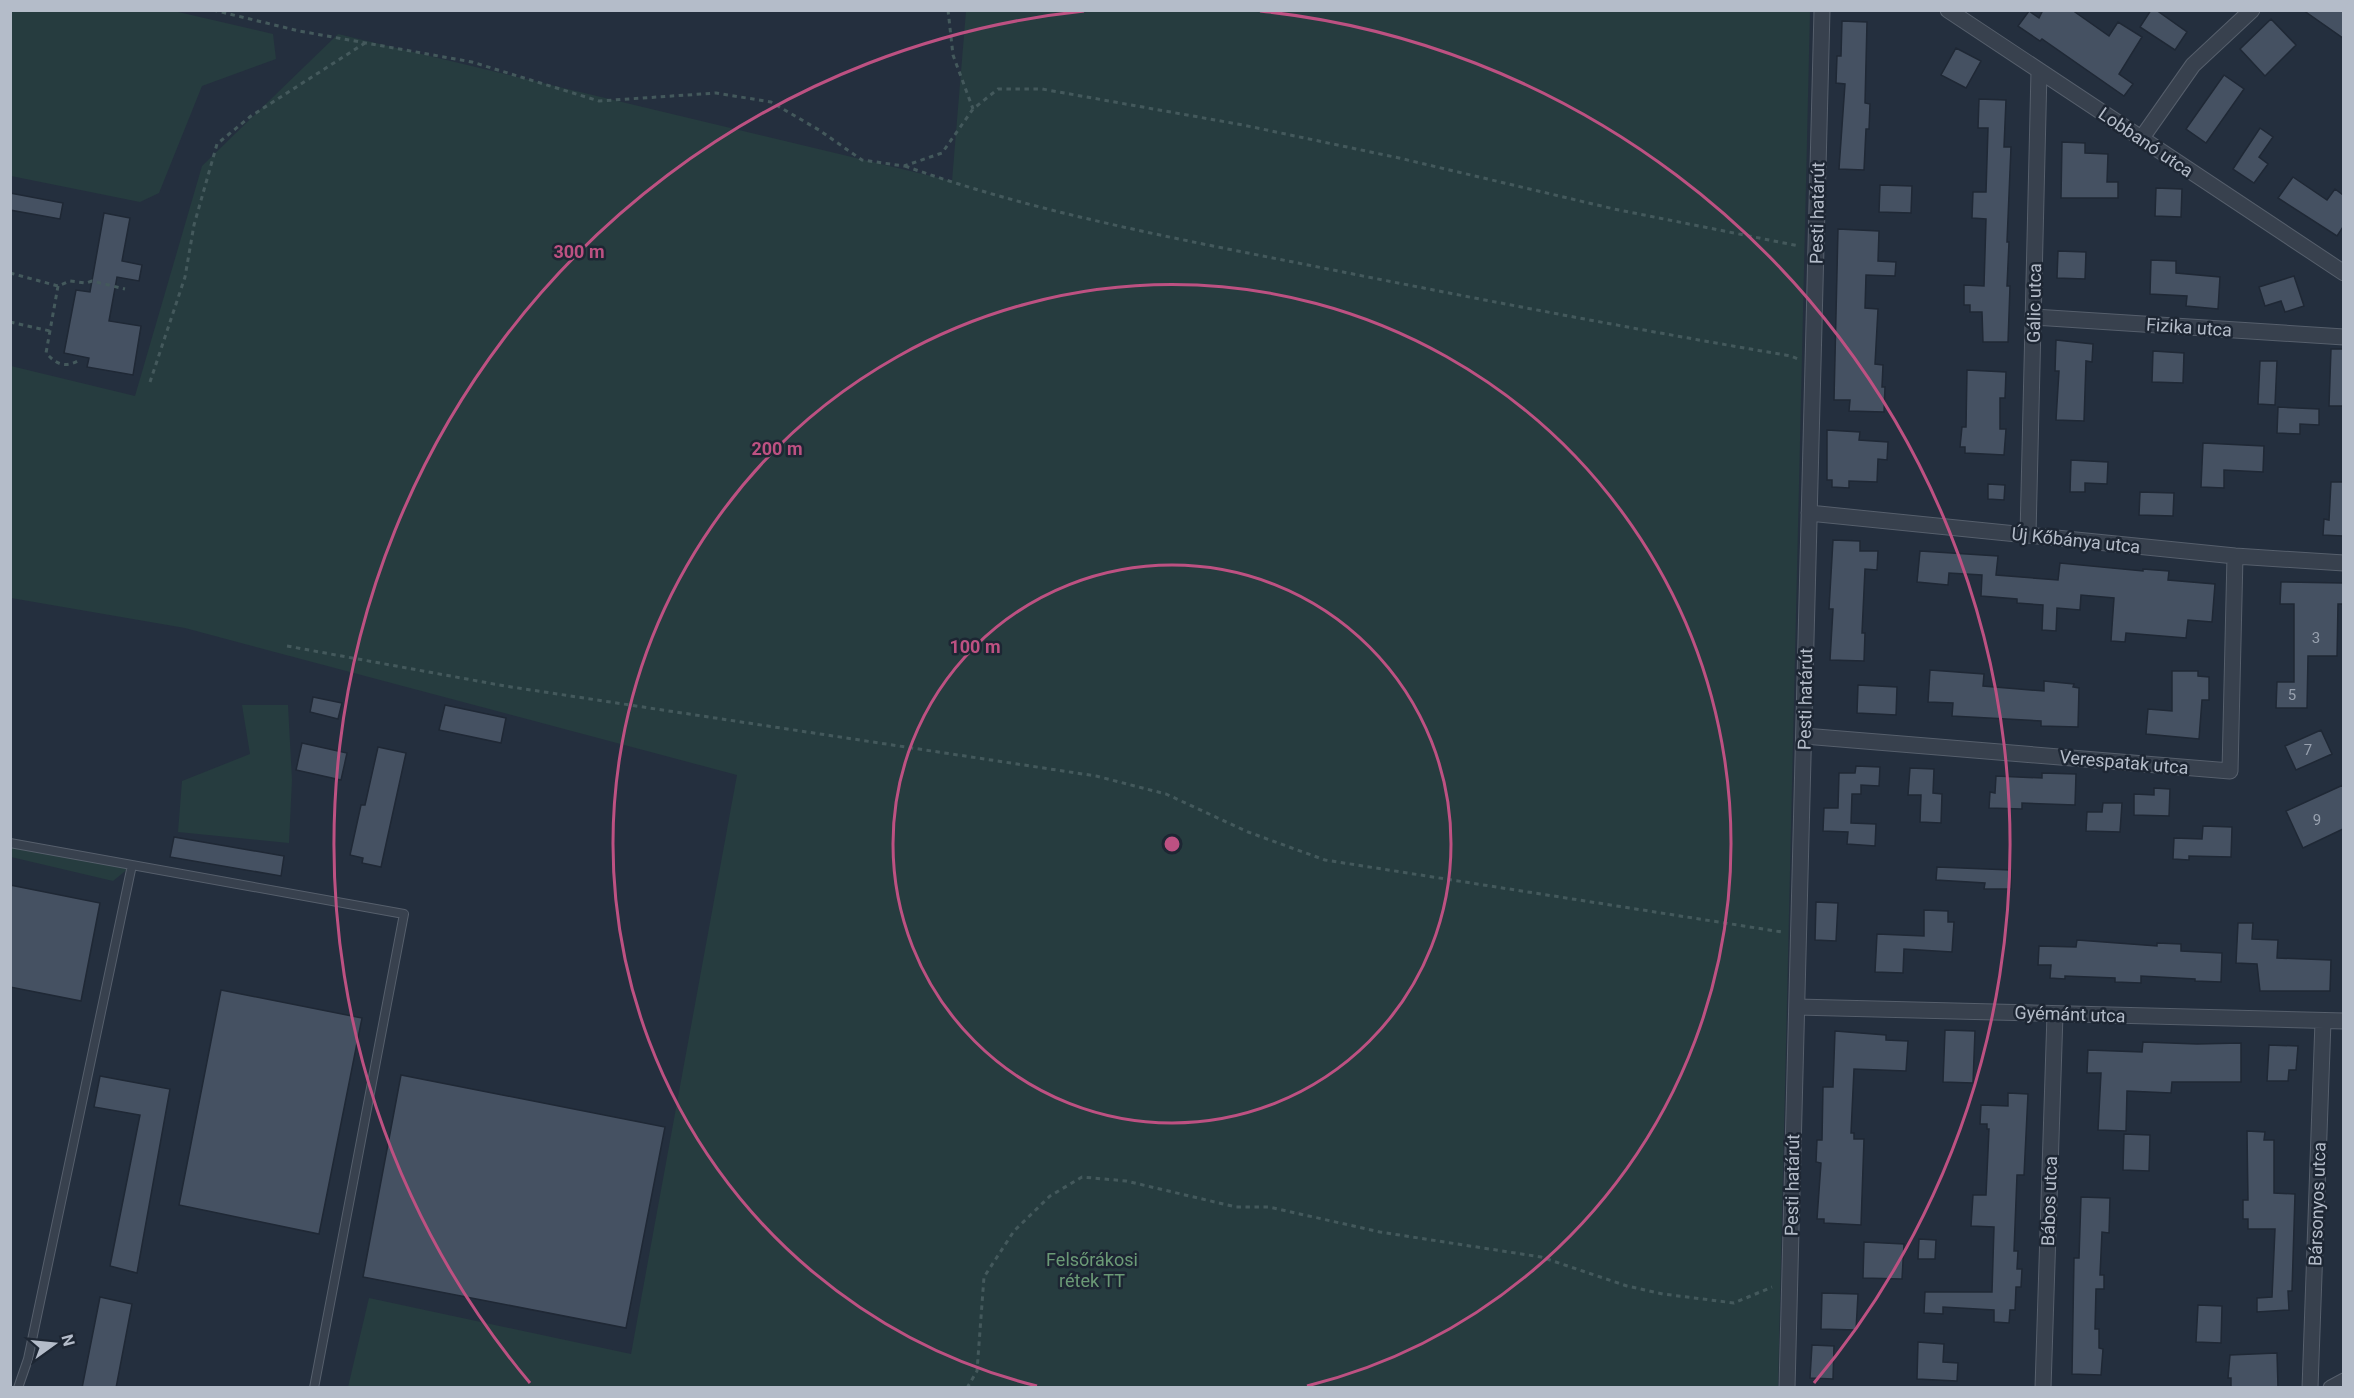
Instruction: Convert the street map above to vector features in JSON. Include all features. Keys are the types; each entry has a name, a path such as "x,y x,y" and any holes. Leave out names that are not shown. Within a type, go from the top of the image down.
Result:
{"street":[{"name":"Pesti határút","path":"1787,1388 1822,10"},
{"name":"Lobbanó utca","path":"1948,10 2343,273"},
{"path":"2141,139 2193,65 2252,10"},
{"name":"Gálic utca","path":"2028,535 2039,71"},
{"name":"Fizika utca","path":"2034,317 2343,337"},
{"name":"Új Kőbánya utca","path":"1809,513 2235,556 2343,563"},
{"name":"Verespatak utca","path":"1804,736 2230,771 2235,556"},
{"name":"Gyémánt utca","path":"1797,1007 2343,1021"},
{"name":"Bábos utca","path":"2043,1388 2055,1014"},
{"name":"Bársonyos utca","path":"2310,1388 2323,1021"},
{"path":"2331,1388 2343,1382"}],"lane":[{"path":"10,843 404,914 314,1388"},
{"path":"18,1388 28,1359 132,865"}],"path":[{"path":"213,10 298,31 472,62 599,101 716,93 771,102 862,159 904,166 968,189 1184,240 1573,319 1791,356 1813,366"},
{"path":"948,10 953,55 973,109"},
{"path":"150,382 185,277 194,225 217,144 251,116 365,43"},
{"path":"904,166 942,153 973,109 998,89 1042,89 1243,125 1399,158 1614,209 1816,250"},
{"path":"10,273 58,286 70,281 86,283 92,281 124,289"},
{"path":"58,286 46,353 56,363 69,366 78,361"},
{"path":"10,322 50,331"},
{"path":"287,646 505,686 1096,776 1166,794 1248,832 1325,860 1799,934"},
{"path":"967,1388 977,1371 984,1277 1014,1231 1050,1196 1082,1177 1126,1181 1236,1207 1269,1207 1380,1232 1541,1257 1627,1286 1663,1294 1734,1302 1790,1278"}],"green space":[{"path":"10,11 174,11 273,34 276,59 202,86 159,193 140,202 11,176"},
{"name":"Felsőrákosi rétek TT","path":"966,11 1810,11 1778,1387 348,1387 369,1298 631,1354 737,775 185,628 11,598 11,366 135,396 202,166 338,34 952,181"},
{"path":"242,705 288,705 292,780 289,843 178,832 182,781 250,754"},
{"path":"11,843 129,868 113,881 11,857"}],"building":[{"path":"2043,10 2072,10 2109,36 2118,22 2142,37 2119,74 2133,84 2124,96 2042,39 2040,41 2018,26 2029,11 2039,18"},
{"path":"2151,10 2156,10 2187,32 2175,50 2140,27"},
{"path":"2303,10 2343,10 2343,38"},
{"path":"2271,19 2296,45 2265,76 2240,49"},
{"path":"1842,21 1867,22 1865,103 1870,104 1864,170 1839,169 1845,84 1836,83 1837,56 1841,56"},
{"path":"1956,48 1981,61 1966,88 1941,75"},
{"path":"2224,75 2244,89 2206,143 2186,129"},
{"path":"1979,99 2006,100 2004,147 2011,147 2007,242 2009,242 2007,286 2010,286 2008,342 1983,342 1982,312 1970,312 1970,305 1964,305 1964,285 1984,286 1986,219 1972,218 1973,192 1986,192 1988,128 1978,128"},
{"path":"2260,128 2273,137 2259,157 2268,164 2254,183 2233,169"},
{"path":"2062,142 2085,143 2085,153 2108,154 2107,182 2118,182 2118,198 2061,198"},
{"path":"2293,177 2327,200 2335,189 2343,195 2343,227 2337,236 2278,198"},
{"path":"1880,185 1912,186 1911,213 1879,212"},
{"path":"2156,188 2182,189 2181,217 2155,216"},
{"path":"10,193 63,203 60,219 10,210"},
{"path":"104,213 130,218 122,261 142,265 139,281 117,277 109,321 141,326 133,375 87,367 89,358 64,353 76,290 90,292"},
{"path":"1838,229 1879,231 1878,261 1896,262 1895,276 1866,275 1865,308 1878,309 1875,364 1883,365 1884,412 1849,411 1850,400 1834,400"},
{"path":"2058,251 2086,252 2085,279 2057,278"},
{"path":"2151,260 2176,261 2176,273 2220,277 2218,309 2186,306 2187,296 2150,294"},
{"path":"2294,276 2304,306 2285,312 2281,301 2265,306 2259,287"},
{"path":"2056,340 2093,344 2092,362 2086,361 2084,421 2056,420 2059,371 2055,371"},
{"path":"2331,349 2343,349 2343,406 2329,406"},
{"path":"2153,351 2184,353 2183,383 2152,382"},
{"path":"2260,361 2277,361 2275,405 2258,404"},
{"path":"1967,370 2006,372 2005,398 2000,398 2000,429 2006,429 2004,455 1965,453 1965,447 1960,447 1962,427 1966,427"},
{"path":"2278,407 2319,409 2319,425 2300,424 2300,434 2277,433"},
{"path":"1827,430 1860,432 1859,440 1888,442 1887,460 1878,459 1877,482 1849,481 1849,488 1832,487 1832,480 1827,480"},
{"path":"2203,443 2264,446 2263,472 2224,470 2224,488 2201,487"},
{"path":"2071,460 2108,462 2107,484 2085,483 2085,492 2070,492"},
{"path":"2331,482 2343,482 2343,536 2323,535 2324,519 2329,520"},
{"path":"1988,484 2005,485 2004,500 1988,499"},
{"path":"2140,492 2174,493 2173,516 2139,515"},
{"path":"1833,540 1860,541 1860,551 1878,551 1877,570 1865,569 1862,633 1865,633 1864,661 1830,660 1833,609 1829,609"},
{"path":"1920,551 1998,556 1996,575 2058,580 2060,563 2143,571 2143,569 2169,571 2168,580 2215,584 2212,622 2188,620 2186,638 2126,633 2125,642 2111,641 2114,598 2081,595 2080,610 2057,608 2056,631 2042,630 2043,605 2017,603 2017,599 1981,596 1982,575 1949,573 1948,585 1917,582"},
{"path":"2281,582 2343,583 2343,604 2338,604 2337,656 2308,656 2307,708 2276,708 2277,682 2294,682 2294,604 2280,604"},
{"path":"1930,670 1984,674 1983,686 2044,691 2044,681 2074,684 2073,687 2079,688 2078,727 2041,726 2041,721 1952,716 1953,703 1928,702"},
{"path":"2172,671 2198,671 2198,676 2209,677 2209,700 2202,700 2199,739 2146,734 2148,709 2172,711"},
{"path":"1858,685 1897,687 1896,715 1857,713"},
{"path":"313,697 342,703 338,719 310,712"},
{"path":"445,705 506,718 501,743 439,730"},
{"path":"2321,730 2332,754 2296,770 2285,746"},
{"path":"302,743 347,753 341,780 296,770"},
{"path":"378,747 406,753 381,867 362,863 363,858 350,855 361,805 365,805"},
{"path":"1856,766 1880,767 1879,786 1861,785 1861,794 1852,794 1851,823 1876,824 1875,846 1847,844 1848,832 1823,831 1824,808 1838,808 1839,773 1855,773"},
{"path":"1910,768 1934,769 1933,793 1942,794 1941,823 1920,822 1921,795 1908,795"},
{"path":"2042,773 2076,774 2075,805 2022,803 2022,809 1989,808 1990,792 1995,793 1996,776 2042,778"},
{"path":"2343,785 2343,829 2303,848 2286,811"},
{"path":"2154,788 2170,789 2169,816 2134,815 2134,794 2154,795"},
{"path":"2103,803 2122,803 2120,832 2086,831 2087,812 2102,812"},
{"path":"2203,826 2232,827 2231,857 2189,856 2189,860 2173,859 2174,838 2202,839"},
{"path":"174,837 284,856 281,876 170,857"},
{"path":"1937,867 2011,870 2011,889 1984,889 1985,883 1936,880"},
{"path":"10,885 100,903 81,1001 10,987"},
{"path":"1816,902 1838,903 1836,941 1815,940"},
{"path":"1924,910 1948,911 1948,922 1954,922 1952,952 1904,949 1903,973 1875,972 1877,934 1924,936"},
{"path":"2238,923 2253,923 2252,939 2278,940 2277,958 2331,960 2330,991 2260,991 2257,964 2236,963"},
{"path":"2077,940 2157,946 2157,943 2181,944 2181,951 2222,953 2221,982 2141,976 2141,983 2115,982 2115,978 2065,976 2065,979 2050,978 2051,965 2038,965 2039,946 2076,947"},
{"path":"221,990 362,1018 319,1234 179,1205"},
{"path":"1945,1030 1975,1031 1973,1083 1943,1082"},
{"path":"1835,1031 1886,1035 1886,1040 1908,1041 1906,1071 1854,1069 1851,1133 1854,1133 1854,1139 1864,1139 1861,1225 1824,1223 1824,1219 1817,1219 1821,1163 1816,1162 1817,1140 1822,1140 1823,1087 1833,1087"},
{"path":"2143,1042 2241,1043 2241,1082 2172,1082 2171,1093 2127,1091 2126,1131 2098,1130 2101,1073 2087,1073 2088,1050 2142,1052"},
{"path":"2269,1045 2298,1046 2296,1070 2289,1070 2288,1081 2267,1081"},
{"path":"401,1075 665,1127 626,1328 363,1277"},
{"path":"100,1076 170,1089 137,1273 110,1266 140,1115 94,1107"},
{"path":"2008,1093 2028,1094 2024,1175 2017,1175 2014,1251 2018,1251 2017,1269 2022,1269 2021,1287 2016,1287 2015,1310 2010,1310 2009,1323 1994,1322 1994,1310 1943,1307 1943,1314 1924,1313 1925,1292 1992,1292 1994,1227 1971,1226 1973,1195 1986,1195 1989,1129 1987,1129 1987,1124 1980,1124 1981,1105 2008,1106"},
{"path":"2247,1131 2265,1132 2264,1140 2274,1140 2274,1193 2295,1194 2292,1291 2288,1291 2289,1310 2257,1312 2257,1298 2272,1297 2275,1229 2248,1229 2248,1219 2243,1219 2243,1200 2248,1200"},
{"path":"2124,1134 2150,1135 2149,1171 2123,1170"},
{"path":"2081,1197 2110,1198 2109,1233 2102,1232 2100,1275 2104,1275 2104,1289 2096,1289 2095,1329 2099,1329 2099,1348 2103,1349 2101,1375 2072,1374 2074,1258 2079,1258"},
{"path":"1919,1239 1936,1240 1935,1259 1918,1259"},
{"path":"1864,1242 1904,1244 1902,1279 1863,1278"},
{"path":"1822,1293 1858,1294 1856,1330 1821,1329"},
{"path":"100,1297 132,1304 116,1388 82,1388"},
{"path":"2198,1305 2222,1306 2221,1343 2196,1342"},
{"path":"1918,1342 1944,1344 1943,1362 1958,1363 1957,1381 1917,1379"},
{"path":"1812,1345 1834,1346 1833,1379 1810,1378"},
{"path":"2277,1353 2278,1388 2231,1388 2231,1378 2228,1378 2230,1355"}]}
